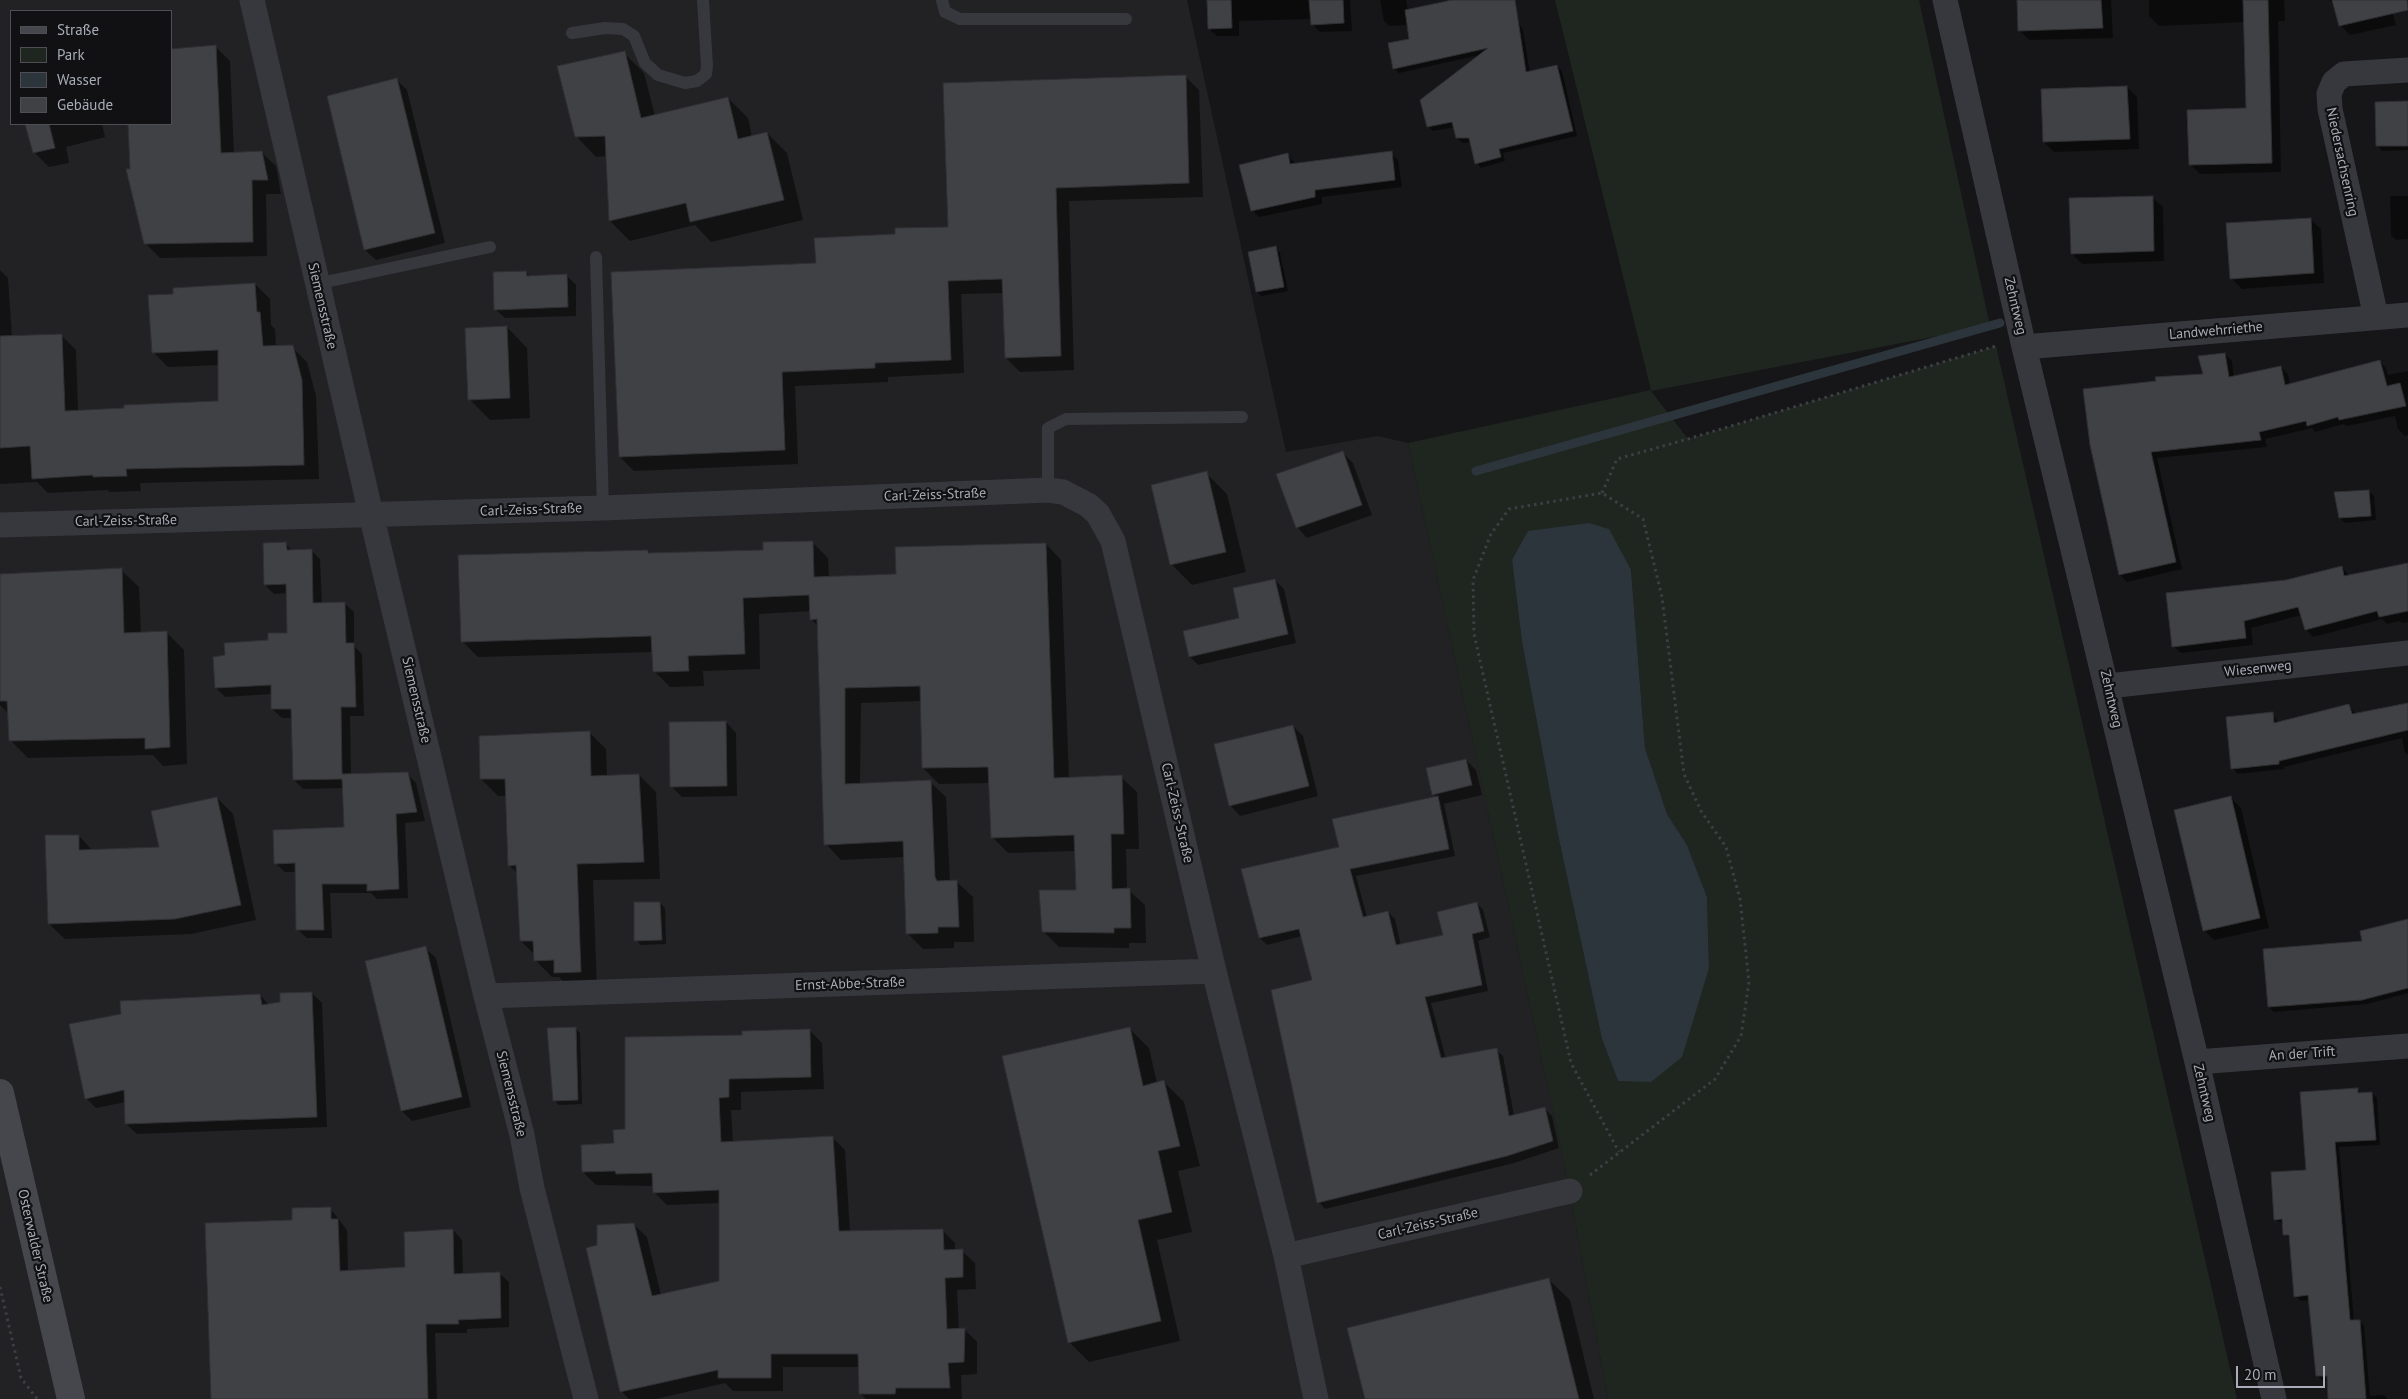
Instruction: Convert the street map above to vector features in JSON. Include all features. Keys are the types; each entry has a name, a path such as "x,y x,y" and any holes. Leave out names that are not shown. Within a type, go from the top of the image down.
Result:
{"street":[{"name":"Siemensstraße","path":"252,0 316,284 486,996 586,1399"},
{"name":"Zehntweg","path":"1946,0 2024,347 2108,686 2274,1399"},
{"name":"Niedersachsenring","path":"2376,317 2330,109 2329,94 2334,82 2344,74 2408,70"},
{"name":"Landwehrriethe","path":"2024,347 2408,314"},
{"name":"Carl-Zeiss-Straße","path":"0,524 604,508 1048,490 1063,492 1088,505 1098,514 1113,541 1214,972 1286,1256 1316,1399"},
{"name":"Wiesenweg","path":"2108,686 2408,653"},
{"name":"Ernst-Abbe-Straße","path":"486,996 1214,972"},
{"name":"An der Trift","path":"2197,1062 2408,1046"},
{"name":"Osterwalder Straße","path":"0,1093 71,1399"},
{"name":"Carl-Zeiss-Straße","path":"1286,1256 1570,1191"}],"lane":[{"path":"572,33 605,28 623,29 634,36 645,63 658,75 685,83 697,81 706,74 707,66 703,0"},
{"path":"942,0 945,12 960,19 1126,19"},
{"path":"316,284 490,247"},
{"path":"596,257 604,508"},
{"path":"1048,490 1048,428 1066,419 1242,417"}],"path":[{"path":"1602,493 1617,459 1697,437 1996,346 2024,347"},
{"path":"1570,1191 1715,1079 1741,1036 1749,982 1740,899 1726,847 1701,811 1684,774 1662,597 1643,519 1602,493 1510,509 1491,534 1473,580 1474,634 1571,1063 1619,1152"},
{"path":"0,1287 21,1378 36,1399"}],"shaded area":[{"path":"0,0 1187,0 1286,452 1378,436 1408,443 1564,1162 1608,1399 0,1399"}],"green space":[{"path":"1555,0 1919,0 1990,326 1651,391 1688,439 1996,346 2237,1399 1608,1399 1564,1162 1408,443 1651,390","holes":["1512,560 1631,570 1645,748 1667,814 1687,845 1707,897 1709,969 1618,1081 1602,1039 1558,835 1522,642"]}],"water":[{"path":"1589,523 1609,529 1631,570 1645,748 1667,814 1687,845 1707,897 1709,968 1682,1057 1651,1082 1618,1081 1602,1039 1558,835 1522,642 1512,560 1528,531"}],"building":[{"path":"1207,0 1231,0 1232,28 1208,29"},
{"path":"1309,0 1343,0 1344,23 1311,25"},
{"path":"1452,0 1515,0 1526,72 1557,65 1573,131 1499,149 1501,157 1475,164 1469,138 1456,138 1452,122 1427,127 1420,100 1488,48 1393,69 1388,43 1409,39 1405,10"},
{"path":"2017,0 2101,0 2103,28 2018,31"},
{"path":"2243,0 2268,0 2272,163 2189,165 2187,110 2246,108"},
{"path":"2332,0 2407,0 2408,10 2339,26"},
{"path":"216,45 221,153 262,151 268,180 252,180 253,242 144,244 126,169 130,169 128,125 172,125 172,49"},
{"path":"625,51 641,118 728,97 738,139 767,132 784,200 690,222 686,203 609,221 605,136 575,137 557,66"},
{"path":"1186,75 1189,183 1056,188 1061,356 1005,358 1002,279 948,281 951,360 875,363 875,368 782,372 785,450 619,457 611,272 816,263 814,238 895,234 895,228 948,227 943,83"},
{"path":"397,78 435,233 364,250 327,96"},
{"path":"2127,86 2130,139 2043,142 2041,89"},
{"path":"2408,101 2408,146 2376,146 2375,102"},
{"path":"25,125 49,125 55,148 33,153"},
{"path":"1392,151 1395,180 1315,190 1315,197 1251,211 1239,165 1288,153 1290,164"},
{"path":"2153,196 2154,251 2071,254 2069,198"},
{"path":"2311,218 2314,273 2230,279 2226,223"},
{"path":"1276,246 1284,287 1256,292 1248,252"},
{"path":"526,271 527,276 567,274 568,307 494,310 493,272"},
{"path":"255,283 257,312 260,312 263,346 293,345 302,380 304,465 126,469 127,476 93,477 93,475 32,479 30,446 0,448 0,336 62,334 65,411 124,408 124,405 218,401 218,350 152,353 148,295 173,294 173,288"},
{"path":"507,326 510,398 468,400 465,328"},
{"path":"2225,353 2229,377 2281,366 2285,385 2380,360 2387,386 2400,383 2406,406 2339,420 2338,417 2307,426 2306,421 2259,432 2261,440 2151,452 2176,562 2119,575 2090,445 2083,389 2156,381 2155,377 2203,374 2198,356"},
{"path":"1343,451 1362,505 1296,528 1276,474"},
{"path":"1207,471 1226,552 1170,565 1151,485"},
{"path":"2369,490 2371,516 2339,518 2334,492"},
{"path":"813,541 814,577 896,574 895,547 1046,543 1054,778 1122,775 1124,834 1111,834 1112,889 1130,888 1131,928 1114,928 1114,933 1042,932 1039,890 1076,890 1074,835 991,838 988,767 922,768 920,686 845,688 845,784 931,780 935,877 937,881 957,880 959,927 938,927 938,933 906,934 903,841 824,845 817,619 810,620 809,595 743,598 745,654 688,656 689,671 653,672 651,636 461,642 458,555 648,550 648,553 763,550 763,542"},
{"path":"286,542 287,550 312,549 313,603 345,602 346,643 354,643 356,707 341,707 342,774 408,772 417,812 396,814 399,889 367,891 367,884 322,884 324,930 296,930 295,863 274,864 273,830 344,827 342,779 293,780 291,709 271,709 271,685 215,688 213,657 225,655 224,643 268,640 268,633 287,633 286,584 264,585 263,543"},
{"path":"2408,563 2408,611 2379,617 2377,611 2305,630 2298,607 2244,621 2246,638 2172,647 2166,593 2286,580 2342,566 2344,576"},
{"path":"122,568 124,633 167,631 170,747 145,749 145,738 9,741 7,701 0,701 0,574"},
{"path":"1275,579 1288,634 1189,657 1183,631 1239,618 1233,588"},
{"path":"2408,703 2408,730 2279,761 2279,764 2231,769 2226,717 2273,712 2274,723 2349,704 2352,714"},
{"path":"726,721 727,786 670,787 669,722"},
{"path":"1293,725 1309,786 1229,806 1214,744"},
{"path":"590,731 591,776 639,774 644,862 577,864 581,972 554,973 554,960 534,961 533,941 520,941 516,865 508,866 505,779 480,779 479,736"},
{"path":"1466,759 1472,785 1432,795 1426,768"},
{"path":"1438,796 1449,849 1350,869 1363,917 1388,911 1396,945 1443,935 1437,912 1477,902 1484,931 1472,934 1482,985 1425,997 1441,1058 1497,1048 1509,1116 1545,1107 1553,1141 1507,1156 1317,1203 1271,990 1312,980 1299,929 1259,938 1241,869 1339,847 1332,819"},
{"path":"2231,796 2260,918 2203,931 2174,810"},
{"path":"217,797 241,905 175,919 48,924 45,835 79,835 79,850 159,847 151,811"},
{"path":"634,902 660,902 662,940 634,941"},
{"path":"2408,919 2408,988 2362,1000 2268,1007 2263,949 2362,941 2360,931"},
{"path":"426,946 462,1097 401,1111 365,961"},
{"path":"312,992 317,1117 125,1124 124,1090 85,1099 69,1024 121,1014 120,1001 260,994 262,1005 280,1002 280,993"},
{"path":"576,1027 578,1100 553,1101 547,1028"},
{"path":"1130,1027 1143,1086 1164,1080 1180,1146 1158,1151 1172,1212 1138,1220 1161,1321 1068,1343 1002,1056"},
{"path":"810,1029 811,1077 729,1079 729,1097 719,1098 721,1142 833,1136 839,1231 943,1229 944,1250 963,1249 963,1277 945,1278 947,1329 965,1328 964,1362 948,1363 950,1388 896,1388 895,1394 859,1394 858,1354 771,1354 771,1378 718,1378 718,1370 620,1392 586,1248 597,1245 597,1225 634,1223 652,1296 719,1281 719,1190 653,1193 652,1173 616,1174 615,1171 582,1172 581,1145 614,1143 613,1130 625,1129 625,1037 742,1035 742,1031"},
{"path":"2358,1088 2358,1093 2372,1092 2376,1140 2335,1142 2350,1320 2360,1320 2366,1399 2328,1399 2327,1376 2316,1376 2308,1295 2294,1297 2289,1235 2283,1235 2282,1219 2274,1220 2271,1172 2306,1170 2300,1092"},
{"path":"331,1207 331,1219 338,1219 340,1271 405,1267 404,1232 453,1229 454,1274 500,1272 501,1318 458,1320 459,1324 426,1324 428,1399 211,1399 205,1223 292,1220 292,1208"},
{"path":"1549,1278 1579,1399 1365,1399 1347,1328"}],"waterway":[{"path":"1476,471 2000,323"}]}
